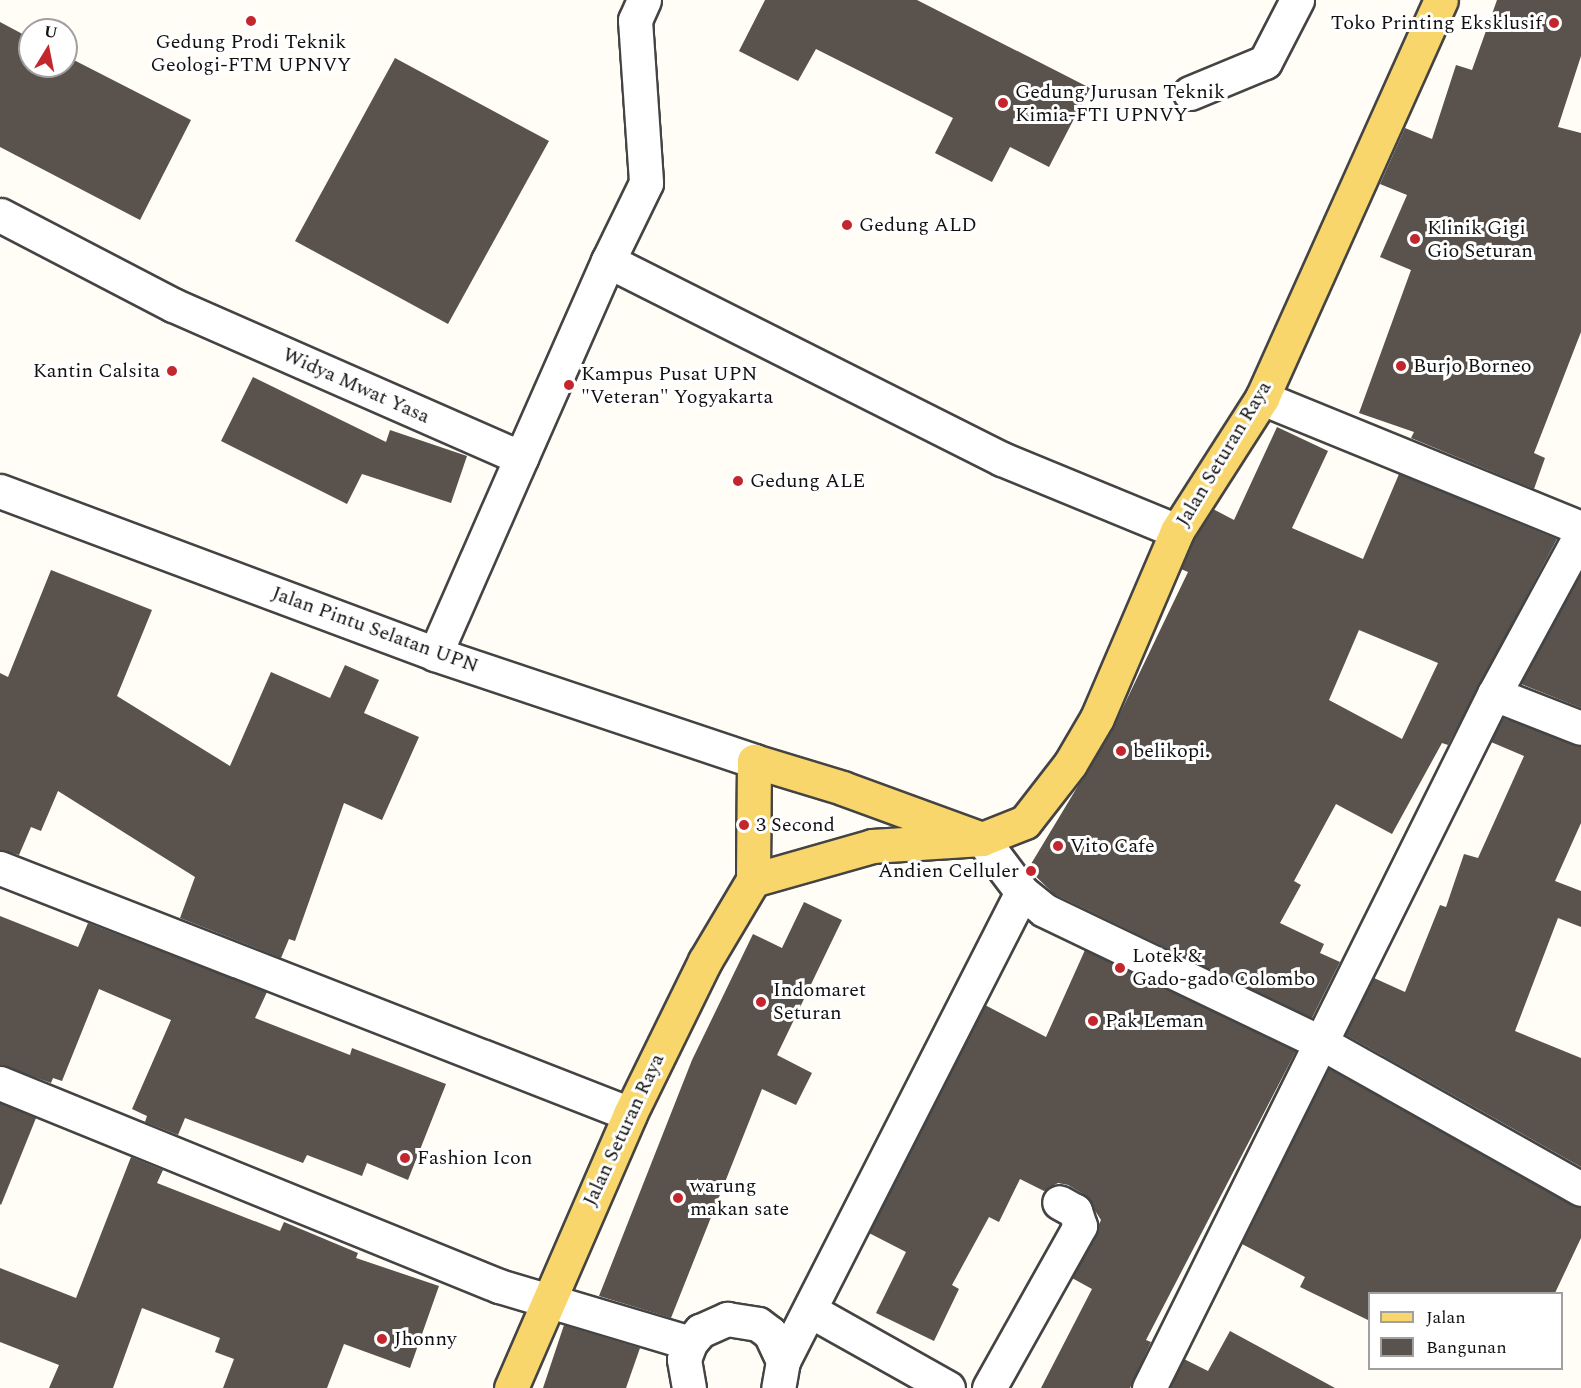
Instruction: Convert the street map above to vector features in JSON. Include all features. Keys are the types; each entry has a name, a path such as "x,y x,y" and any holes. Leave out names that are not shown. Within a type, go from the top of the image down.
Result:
{"main road":[{"name":"Jalan Seturan Raya","path":"511,1388 547,1299 630,1114 705,961 753,880 872,846 982,839 1025,822 1070,764 1097,718 1177,531 1262,398 1441,0"},
{"path":"753,880 754,761 843,788 982,839"}],"street":[{"path":"435,654 608,261 646,183 635,20 644,0"},
{"path":"1191,93 1265,62 1297,0"},
{"name":"Widya Mwat Yasa","path":"0,215 173,305 521,459"},
{"path":"608,261 1002,459 1177,531"},
{"path":"1262,398 1581,528"},
{"name":"Jalan Pintu Selatan UPN","path":"0,491 435,654 754,761"},
{"path":"1149,1388 1494,694 1581,534"},
{"path":"1494,694 1581,728"},
{"path":"982,839 1022,892 1044,909 1322,1043 1581,1189"},
{"path":"0,868 630,1114"},
{"path":"781,1374 1022,892"},
{"path":"0,1083 499,1286 690,1343"},
{"path":"989,1388 1080,1227 1075,1211 1059,1202"},
{"path":"811,1311 948,1388"},
{"path":"689,1388 684,1359 690,1343 713,1323 742,1319 770,1333 781,1374"}],"building":[{"name":"Gedung Jurusan Teknik Kimia-FTI UPNVY","path":"765,0 917,0 1090,88 1049,167 1010,147 992,182 935,153 953,118 816,49 798,81 739,51"},
{"path":"1497,0 1581,0 1581,56 1558,127 1581,133 1581,332 1534,453 1545,458 1534,489 1411,438 1414,432 1359,413 1411,270 1380,257 1407,195 1380,184 1405,128 1432,139 1456,65 1472,70"},
{"path":"0,22 18,32 18,78 78,78 78,62 191,120 140,220 0,147"},
{"path":"395,58 549,141 448,324 295,241"},
{"path":"253,377 386,442 390,430 467,456 451,503 362,474 347,504 221,441"},
{"path":"1277,427 1328,451 1292,528 1363,559 1399,474 1557,539 1448,745 1442,743 1392,834 1336,804 1294,881 1301,885 1280,923 1324,944 1320,953 1340,962 1312,1018 1054,894 1028,869 1114,726 1188,572 1181,569 1194,540 1213,509 1234,520","holes":["1359,630 1438,663 1402,739 1329,700"]},
{"path":"51,570 152,610 117,696 230,766 271,672 330,698 345,665 379,680 364,713 419,737 382,820 344,803 295,941 289,939 281,958 180,918 195,877 58,791 41,831 31,827 19,855 0,850 0,673 8,677"},
{"path":"1581,573 1581,708 1521,684"},
{"path":"1503,718 1581,746 1581,823 1555,881 1581,891 1581,927 1558,918 1515,1031 1581,1058 1581,1167 1346,1035 1374,978 1405,992 1440,905 1446,907 1464,854 1478,858 1524,756 1491,742"},
{"path":"804,902 842,920 777,1055 812,1073 796,1105 762,1089 671,1318 599,1296 692,1060 753,934 782,948"},
{"path":"0,916 78,947 88,923 267,992 255,1018 350,1055 352,1048 446,1084 408,1180 367,1163 362,1176 307,1155 303,1163 185,1118 178,1135 145,1122 147,1116 132,1109 171,1020 99,989 62,1081 53,1078 51,1083 0,1065"},
{"path":"1085,950 1296,1051 1146,1340 1151,1342 1130,1388 1041,1388 1092,1289 1072,1278 1101,1220 1085,1195 1068,1185 1058,1183 1044,1191 1020,1179 999,1222 989,1217 952,1285 959,1289 934,1341 876,1313 906,1252 869,1233 985,1005 1046,1037"},
{"path":"1329,1068 1581,1208 1581,1238 1555,1292 1368,1292 1368,1320 1300,1287 1305,1277 1242,1244"},
{"path":"0,1103 36,1118 1,1205 0,1204"},
{"path":"131,1157 163,1170 157,1183 280,1231 284,1222 358,1253 356,1258 439,1286 410,1368 344,1344 327,1388 223,1388 234,1359 215,1352 220,1338 142,1308 113,1388 49,1388 59,1365 0,1342 0,1268 76,1298"},
{"path":"564,1325 640,1348 626,1388 543,1388"},
{"path":"1230,1331 1335,1388 1170,1388 1184,1359 1208,1371"}],"place":[{"name":"Gedung Prodi Teknik Geologi-FTM UPNVY","path":"251,21"},
{"name":"Toko Printing Eksklusif","path":"1554,23"},
{"name":"Gedung Jurusan Teknik Kimia-FTI UPNVY","path":"1003,103"},
{"name":"Gedung ALD","path":"847,225"},
{"name":"Klinik Gigi Gio Seturan","path":"1415,239"},
{"name":"Burjo Borneo","path":"1401,366"},
{"name":"Kantin Calsita","path":"172,371"},
{"name":"Kampus Pusat UPN \"Veteran\" Yogyakarta","path":"569,385"},
{"name":"Gedung ALE","path":"738,481"},
{"name":"belikopi.","path":"1121,751"},
{"name":"3 Second","path":"744,825"},
{"name":"Vito Cafe","path":"1058,846"},
{"name":"Andien Celluler","path":"1031,871"},
{"name":"Lotek & Gado-gado Colombo","path":"1120,968"},
{"name":"Indomaret Seturan","path":"761,1002"},
{"name":"Pak Leman","path":"1093,1021"},
{"name":"Fashion Icon","path":"405,1158"},
{"name":"warung makan sate","path":"678,1198"},
{"name":"Jhonny","path":"382,1339"}]}
